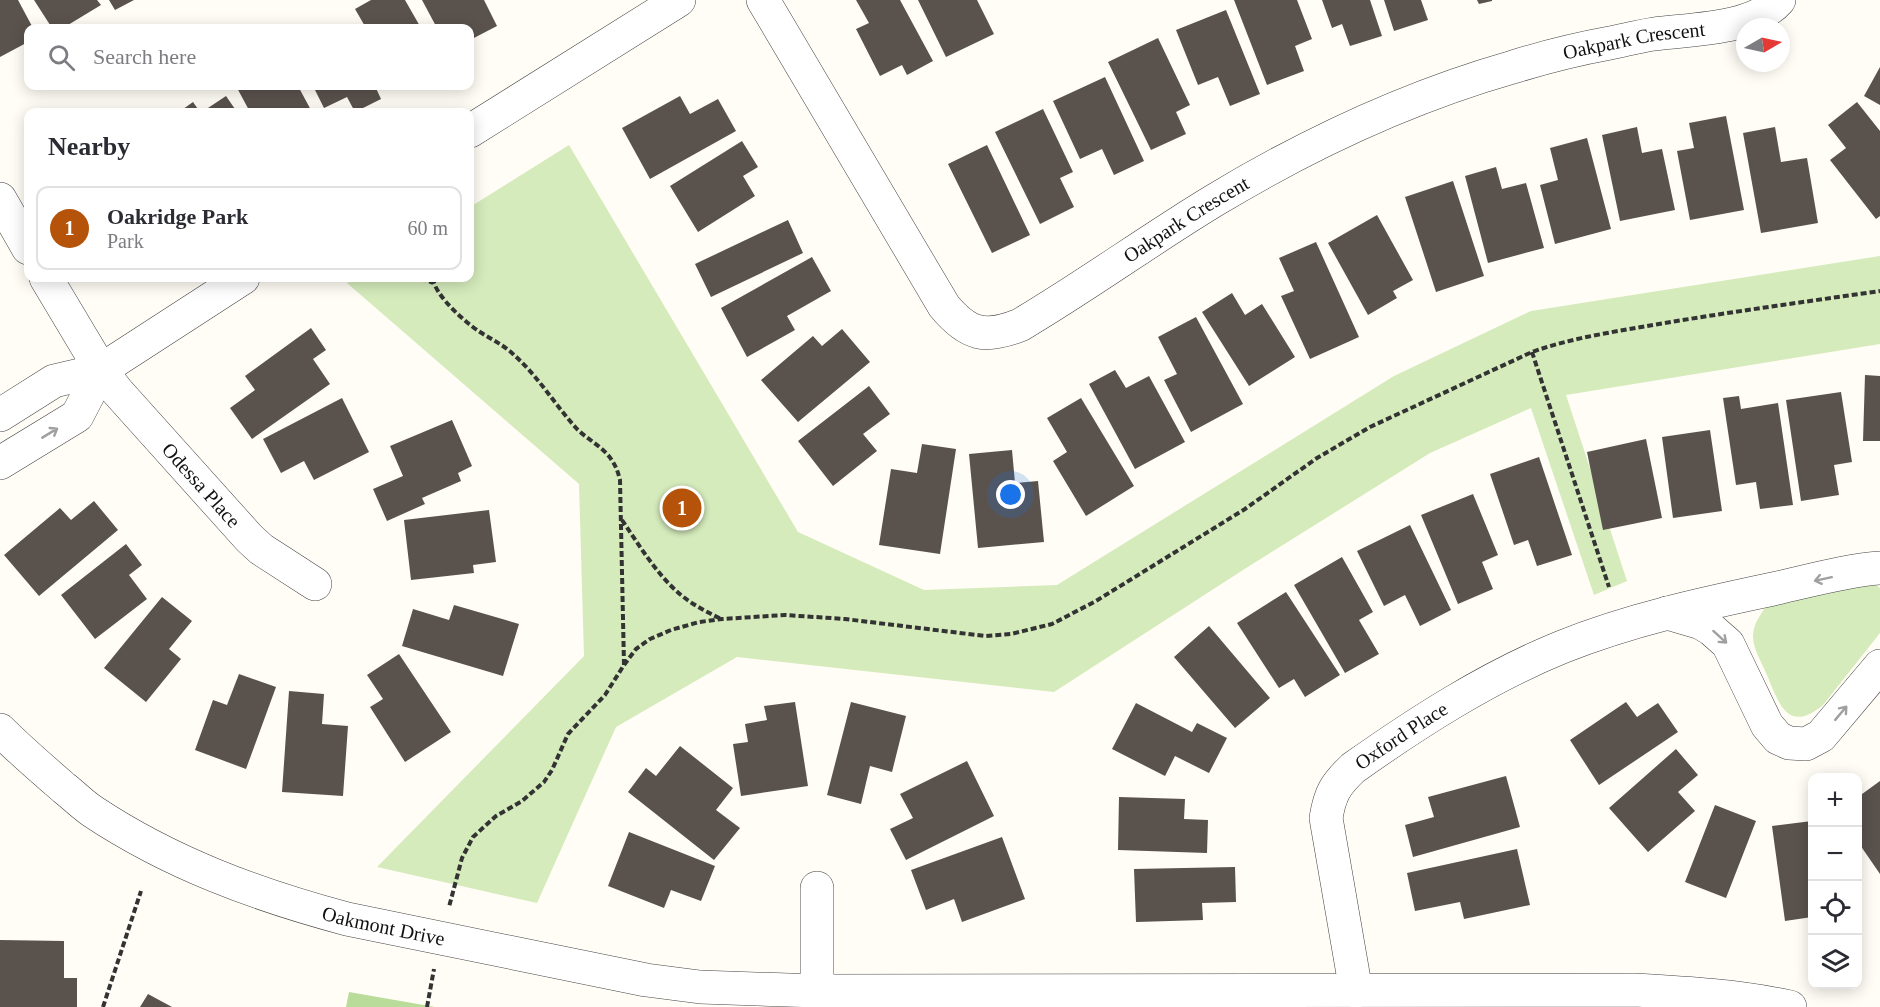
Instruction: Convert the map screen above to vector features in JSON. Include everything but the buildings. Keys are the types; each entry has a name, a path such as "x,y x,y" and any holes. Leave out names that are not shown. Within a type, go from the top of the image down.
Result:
{"street":[{"path":"474,128 679,0"},
{"name":"Oakpark Crescent","path":"763,0 944,306 969,330 986,334 1020,325 1225,194 1325,139 1383,113 1464,83 1559,54 1652,35 1742,21 1773,7 1779,0"},
{"path":"0,200 24,241"},
{"name":"Odessa Place","path":"48,282 101,370 117,391 249,538 261,549 315,584"},
{"path":"0,415 54,381 101,370 237,282"},
{"path":"0,463 77,416 101,370"},
{"name":"Oxford Place","path":"1356,991 1326,818 1329,799 1340,780 1370,756 1465,696 1504,674 1564,646 1667,613 1743,595 1880,568"},
{"path":"1667,613 1701,623 1720,636 1734,653 1767,725 1778,738 1789,744 1806,744 1821,736 1880,666"},
{"name":"Oakmont Drive","path":"0,730 23,753 91,810 157,850 235,884 347,919 646,980 698,997 817,991 1635,990 1695,993 1757,1000 1790,1007"},
{"path":"817,888 817,991"}],"path":[{"path":"434,282 451,307 464,320 518,358 574,426 586,439 610,457 618,470 624,664"},
{"path":"449,907 462,858 473,837 496,816 528,796 544,782 568,734 605,696 636,649 650,639 699,622 785,615 985,636 1011,634 1052,624 1096,601 1245,509 1317,459 1370,427 1533,352 1548,346 1607,333 1880,291"},
{"path":"1533,352 1609,587"},
{"path":"621,519 680,594 699,608 722,620"},
{"path":"103,1007 141,891"},
{"path":"427,1007 434,968"}],"green space":[{"path":"569,145 798,532 924,590 1057,585 1394,376 1531,311 1880,256 1880,344 1566,395 1627,581 1594,595 1531,408 1430,453 1054,692 737,657 616,727 537,903 377,867 584,656 579,484 347,283 474,282 474,204"},
{"path":"1875,584 1880,588 1880,633 1823,705 1801,717 1786,712 1776,696 1753,641 1753,632 1766,606"},
{"path":"349,992 435,1007 346,1007"}],"place":[{"name":"Oakridge Park","path":"682,508"}]}
